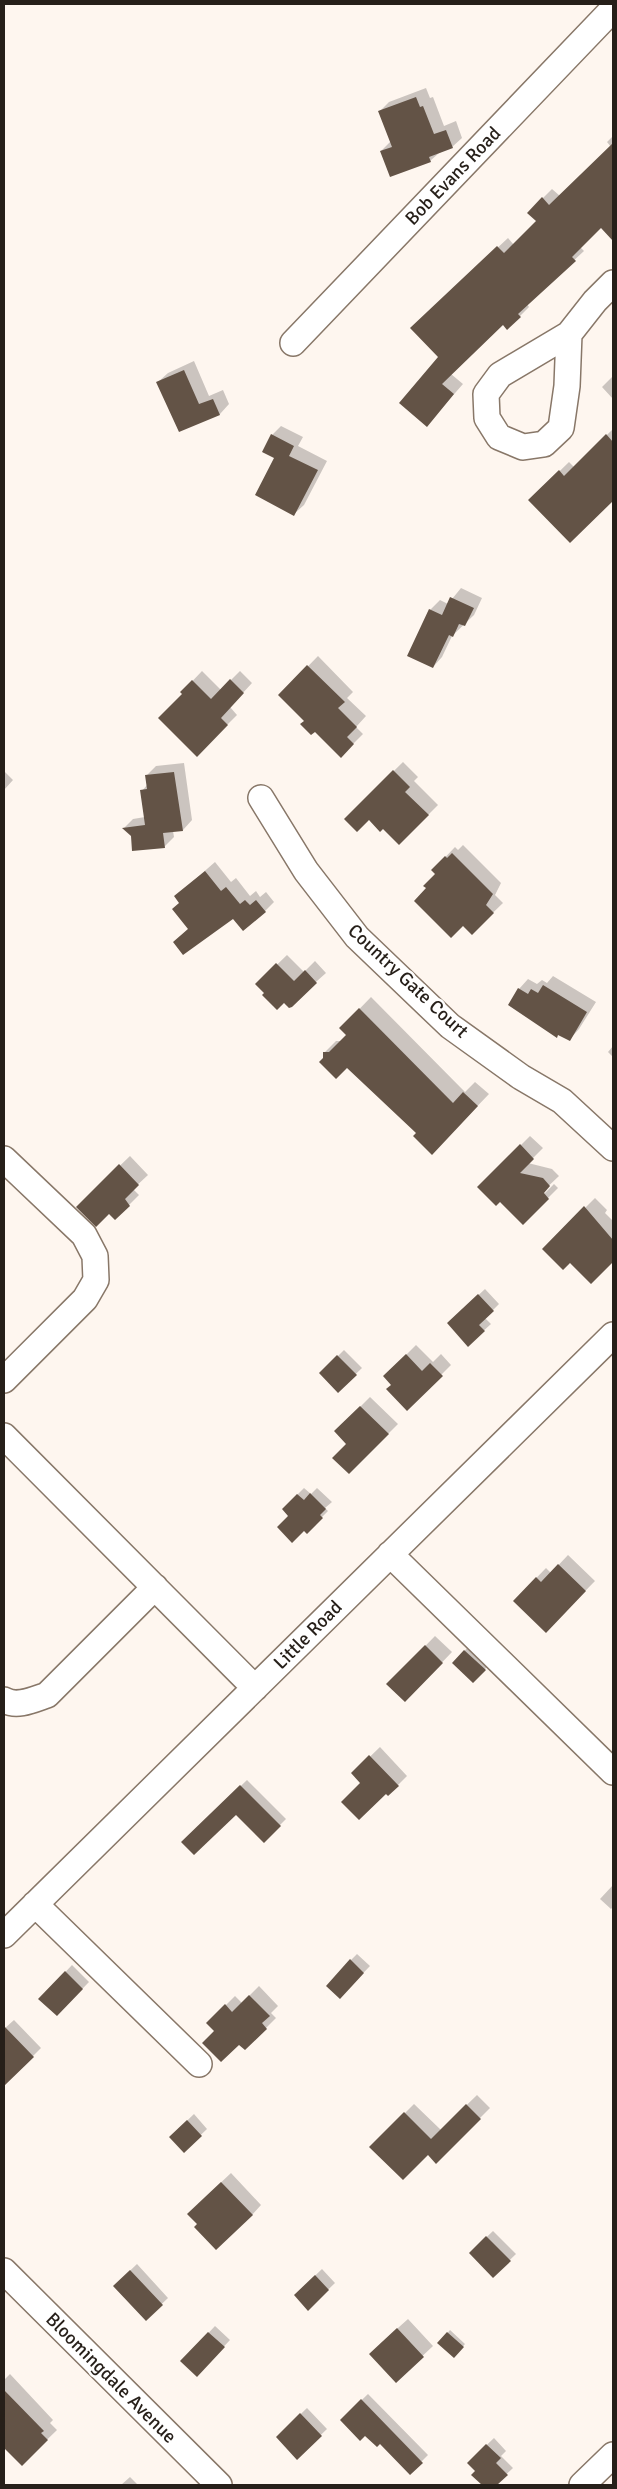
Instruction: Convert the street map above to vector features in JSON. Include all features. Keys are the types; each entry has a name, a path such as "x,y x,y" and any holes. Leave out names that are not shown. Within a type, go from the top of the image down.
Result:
{"street":[{"name":"Bob Evans Road","path":"293,343 613,9"},
{"path":"569,334 561,428 544,444 523,447 499,437 487,418 486,394 500,375 569,334 595,301 613,283"},
{"name":"Country Gate Court","path":"261,798 306,871 357,938 450,1026 521,1077 562,1101 613,1148"},
{"path":"4,1159 84,1235 95,1256 96,1280 85,1299 4,1380"},
{"name":"Little Road","path":"4,1935 613,1335"},
{"path":"4,1436 255,1688"},
{"path":"390,1554 613,1772"},
{"path":"4,1700 24,1703 47,1695 155,1588"},
{"path":"35,1904 199,2064"},
{"name":"Bloomingdale Avenue","path":"4,2271 219,2485"},
{"path":"582,2485 613,2454"}],"building":[{"path":"416,97 420,107 423,106 434,134 446,130 453,148 429,157 431,162 390,177 380,151 392,147 378,111"},
{"path":"613,143 613,241 601,228 572,257 576,261 518,314 521,317 507,330 503,325 442,384 454,394 427,427 399,403 438,357 410,328 497,246 504,253 536,221 527,213 542,197 549,205"},
{"path":"184,370 199,404 213,399 220,415 179,432 156,382"},
{"path":"271,434 294,446 289,456 318,470 294,516 255,495 274,458 262,452"},
{"path":"606,434 613,442 613,501 570,543 528,500 559,470 564,476"},
{"path":"450,597 474,608 465,626 459,624 453,637 449,635 433,668 407,656 429,609 442,615"},
{"path":"307,665 345,702 338,708 357,727 347,737 354,744 341,758 315,732 311,735 300,724 304,721 278,695"},
{"path":"230,679 244,693 221,718 228,725 197,757 158,718 182,694 180,692 192,680 211,699"},
{"path":"393,770 410,787 405,792 429,815 399,845 383,829 380,832 369,820 357,832 344,819"},
{"path":"174,772 183,831 163,833 165,848 132,851 131,836 122,828 145,825 140,790 147,789 145,775"},
{"path":"452,853 493,894 486,905 494,913 472,935 463,926 451,938 414,901 426,888 423,886 435,874 431,870 445,856 447,858"},
{"path":"205,871 221,891 226,887 240,904 245,900 250,905 256,900 266,912 243,931 233,919 183,955 173,942 188,929 172,909 179,903 174,896"},
{"path":"276,963 294,981 305,970 317,983 292,1007 289,1008 284,1003 277,1010 262,995 264,993 255,984"},
{"path":"543,985 587,1012 570,1041 558,1035 557,1038 508,1005 518,988 528,994 531,989 538,993"},
{"path":"359,1008 453,1103 463,1092 478,1106 432,1155 413,1136 416,1133 347,1068 336,1079 319,1062 323,1058 323,1052 329,1052 346,1035 339,1028"},
{"path":"520,1144 534,1159 520,1173 543,1178 550,1186 544,1193 549,1199 523,1225 500,1202 496,1206 477,1187"},
{"path":"119,1164 139,1185 125,1199 130,1206 115,1220 109,1214 96,1227 76,1207"},
{"path":"584,1206 613,1240 613,1262 591,1284 570,1263 563,1270 542,1249"},
{"path":"478,1294 494,1311 479,1325 485,1331 468,1347 447,1323"},
{"path":"406,1354 422,1371 430,1363 443,1376 407,1411 386,1389 391,1385 383,1376"},
{"path":"337,1355 357,1375 338,1393 319,1373"},
{"path":"360,1406 389,1434 349,1474 332,1458 346,1444 334,1431"},
{"path":"310,1493 326,1509 320,1515 323,1518 307,1534 304,1531 292,1543 277,1527 288,1516 282,1509 297,1494 304,1500"},
{"path":"558,1564 586,1591 546,1633 513,1601 536,1577 541,1582"},
{"path":"425,1645 443,1663 405,1702 386,1684"},
{"path":"464,1650 486,1670 473,1683 452,1663"},
{"path":"369,1755 399,1786 388,1796 386,1794 359,1820 341,1802 360,1783 351,1773"},
{"path":"240,1785 281,1826 264,1843 236,1815 194,1855 181,1842"},
{"path":"350,1959 364,1973 340,1999 326,1986"},
{"path":"65,1971 83,1989 57,2016 38,1999"},
{"path":"249,1995 270,2016 262,2023 267,2029 245,2050 239,2045 221,2062 202,2043 214,2031 206,2023 225,2004 232,2012"},
{"path":"4,2026 34,2057 4,2086"},
{"path":"466,2104 481,2119 436,2164 428,2155 403,2180 369,2147 404,2112 431,2139"},
{"path":"187,2120 202,2136 184,2153 169,2137"},
{"path":"221,2182 253,2215 216,2250 194,2227 197,2224 187,2214"},
{"path":"486,2236 511,2261 493,2278 469,2253"},
{"path":"130,2270 163,2305 146,2321 113,2286"},
{"path":"315,2275 329,2290 308,2311 294,2295"},
{"path":"397,2328 424,2357 396,2383 369,2354"},
{"path":"208,2332 225,2347 197,2377 180,2361"},
{"path":"447,2332 464,2347 454,2358 437,2343"},
{"path":"4,2390 44,2431 41,2433 48,2440 22,2466 4,2448"},
{"path":"361,2399 423,2463 410,2475 380,2444 377,2447 365,2436 360,2441 340,2420"},
{"path":"300,2413 322,2436 297,2460 276,2437"},
{"path":"486,2444 501,2458 496,2463 508,2475 497,2485 482,2485 471,2475 475,2471 467,2463"}]}
